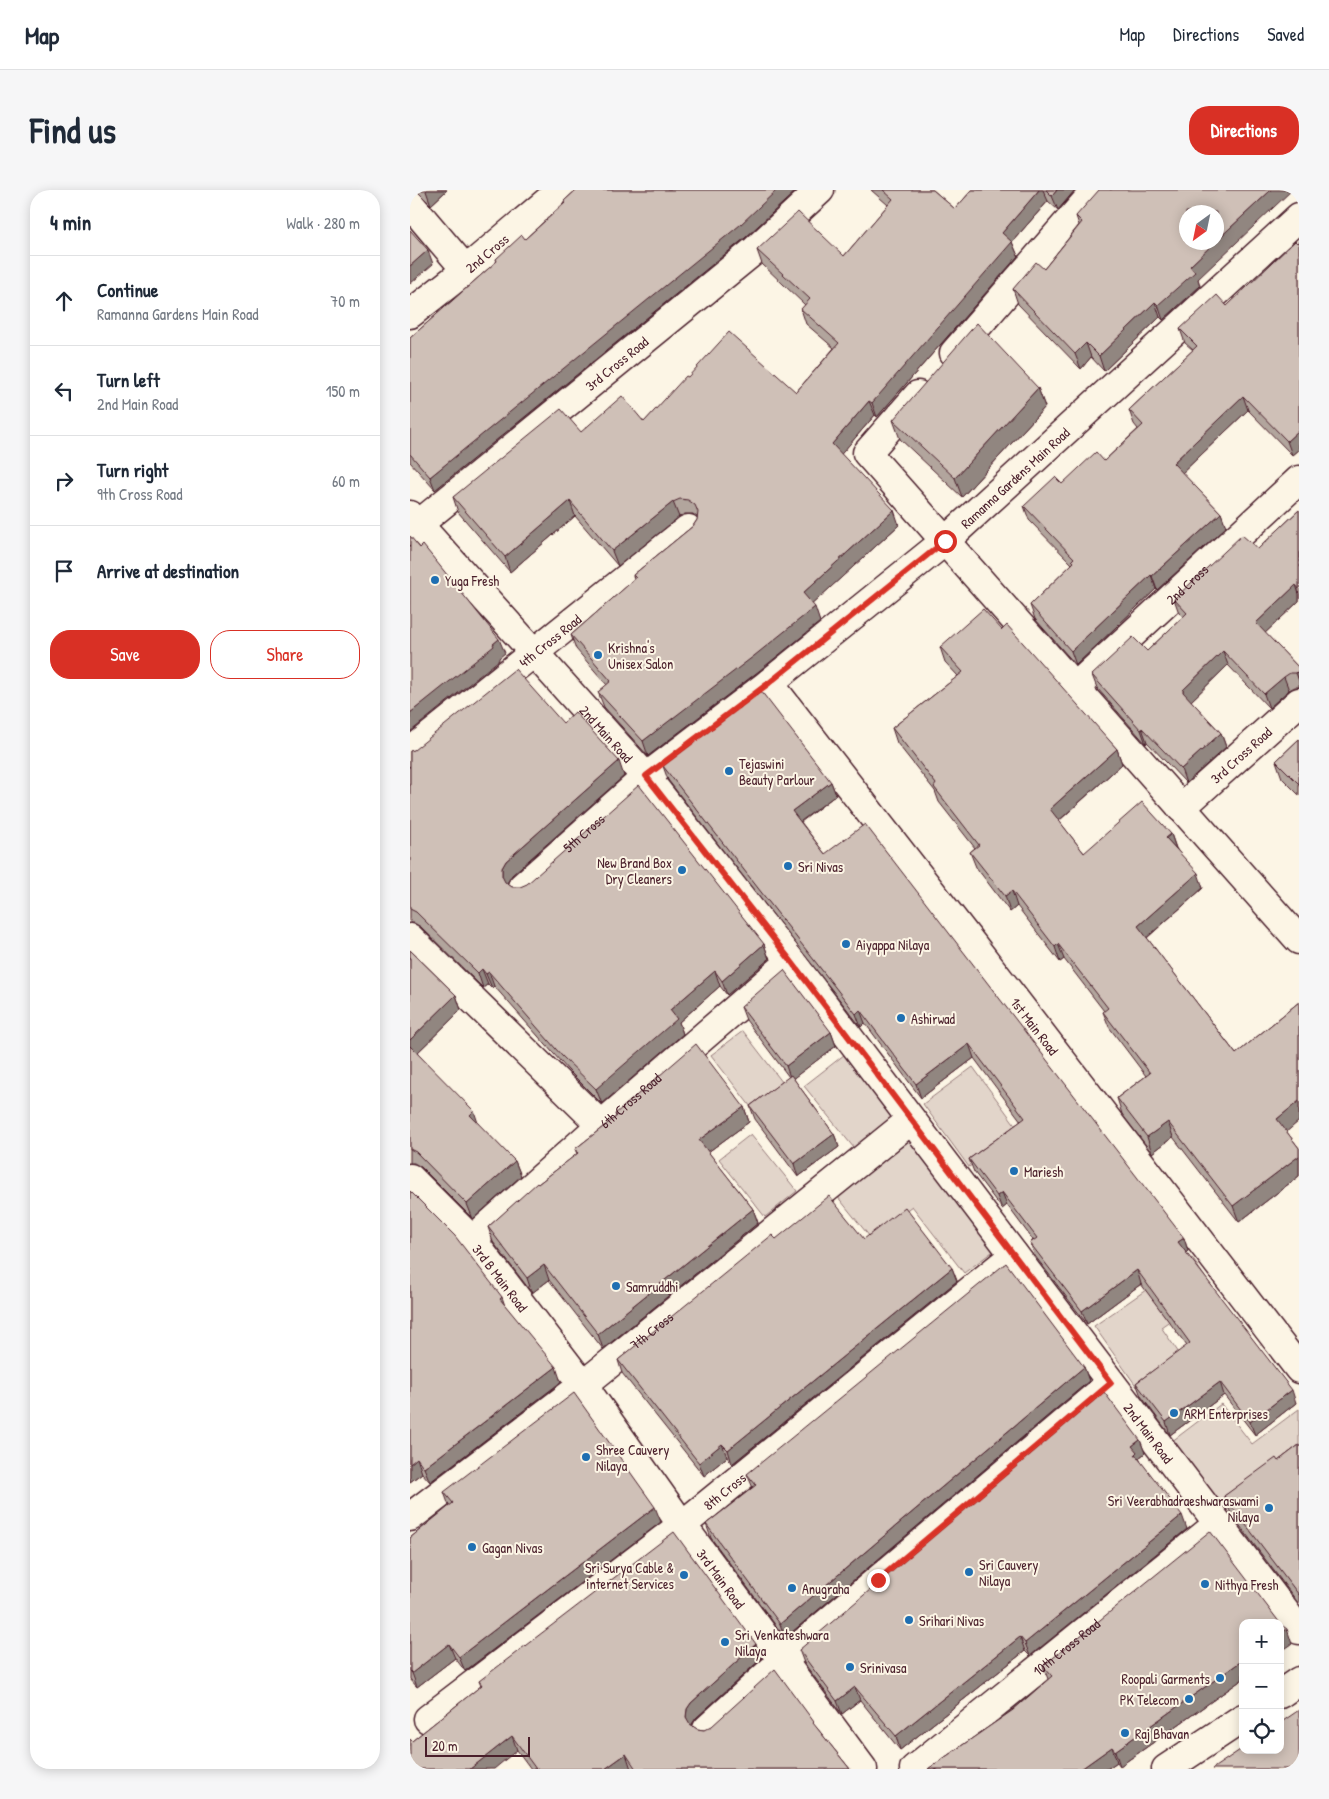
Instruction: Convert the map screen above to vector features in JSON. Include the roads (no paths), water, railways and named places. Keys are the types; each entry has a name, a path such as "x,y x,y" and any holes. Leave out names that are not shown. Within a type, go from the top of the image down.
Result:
{"street":[{"name":"2nd Cross","path":"410,314 466,270 561,190"},
{"name":"3rd Cross Road","path":"413,524 755,250 820,190"},
{"path":"1096,190 867,454 1299,940"},
{"path":"410,204 466,270"},
{"name":"Ramanna Gardens Main Road","path":"646,776 769,683 945,541 1299,217"},
{"name":"2nd Cross","path":"1075,688 1299,480"},
{"name":"2nd Main Road","path":"413,524 534,652 646,776 791,961 1299,1630"},
{"name":"4th Cross Road","path":"410,752 688,529"},
{"name":"1st Main Road","path":"769,683 1299,1369"},
{"name":"3rd Cross Road","path":"1181,808 1299,702"},
{"name":"5th Cross","path":"522,887 646,776"},
{"path":"410,938 601,1125"},
{"name":"6th Cross Road","path":"472,1240 601,1125 791,961"},
{"name":"7th Cross","path":"414,1506 583,1384 911,1120"},
{"name":"3rd B Main Road","path":"410,1178 472,1240 583,1384"},
{"name":"8th Cross","path":"428,1719 682,1525 1014,1255"},
{"path":"707,1729 782,1660 1111,1383"},
{"name":"3rd Main Road","path":"583,1384 682,1525 863,1769"},
{"name":"10th Cross Road","path":"914,1769 1218,1524"},
{"path":"1284,1691 1299,1681"},
{"path":"1166,1769 1239,1721"}],"place":[{"name":"Yuga Fresh","path":"435,580"},
{"name":"Krishna's Unisex Salon","path":"598,655"},
{"name":"Tejaswini Beauty Parlour","path":"729,771"},
{"name":"Sri Nivas","path":"788,866"},
{"name":"New Brand Box Dry Cleaners","path":"682,870"},
{"name":"Aiyappa Nilaya","path":"846,944"},
{"name":"Ashirwad","path":"901,1018"},
{"name":"Mariesh","path":"1014,1171"},
{"name":"Samruddhi","path":"616,1286"},
{"name":"ARM Enterprises","path":"1174,1413"},
{"name":"Shree Cauvery Nilaya","path":"586,1457"},
{"name":"Sri Veerabhadraeshwaraswami Nilaya","path":"1269,1508"},
{"name":"Gagan Nivas","path":"472,1547"},
{"name":"Sri Cauvery Nilaya","path":"969,1572"},
{"name":"Sri Surya Cable & internet Services","path":"684,1575"},
{"name":"Nithya Fresh","path":"1205,1584"},
{"name":"Anugraha","path":"792,1588"},
{"name":"Srihari Nivas","path":"909,1620"},
{"name":"Sri Venkateshwara Nilaya","path":"725,1642"},
{"name":"Srinivasa","path":"850,1667"},
{"name":"Roopali Garments","path":"1220,1678"},
{"name":"PK Telecom","path":"1189,1699"},
{"name":"Raj Bhavan","path":"1125,1733"}]}
